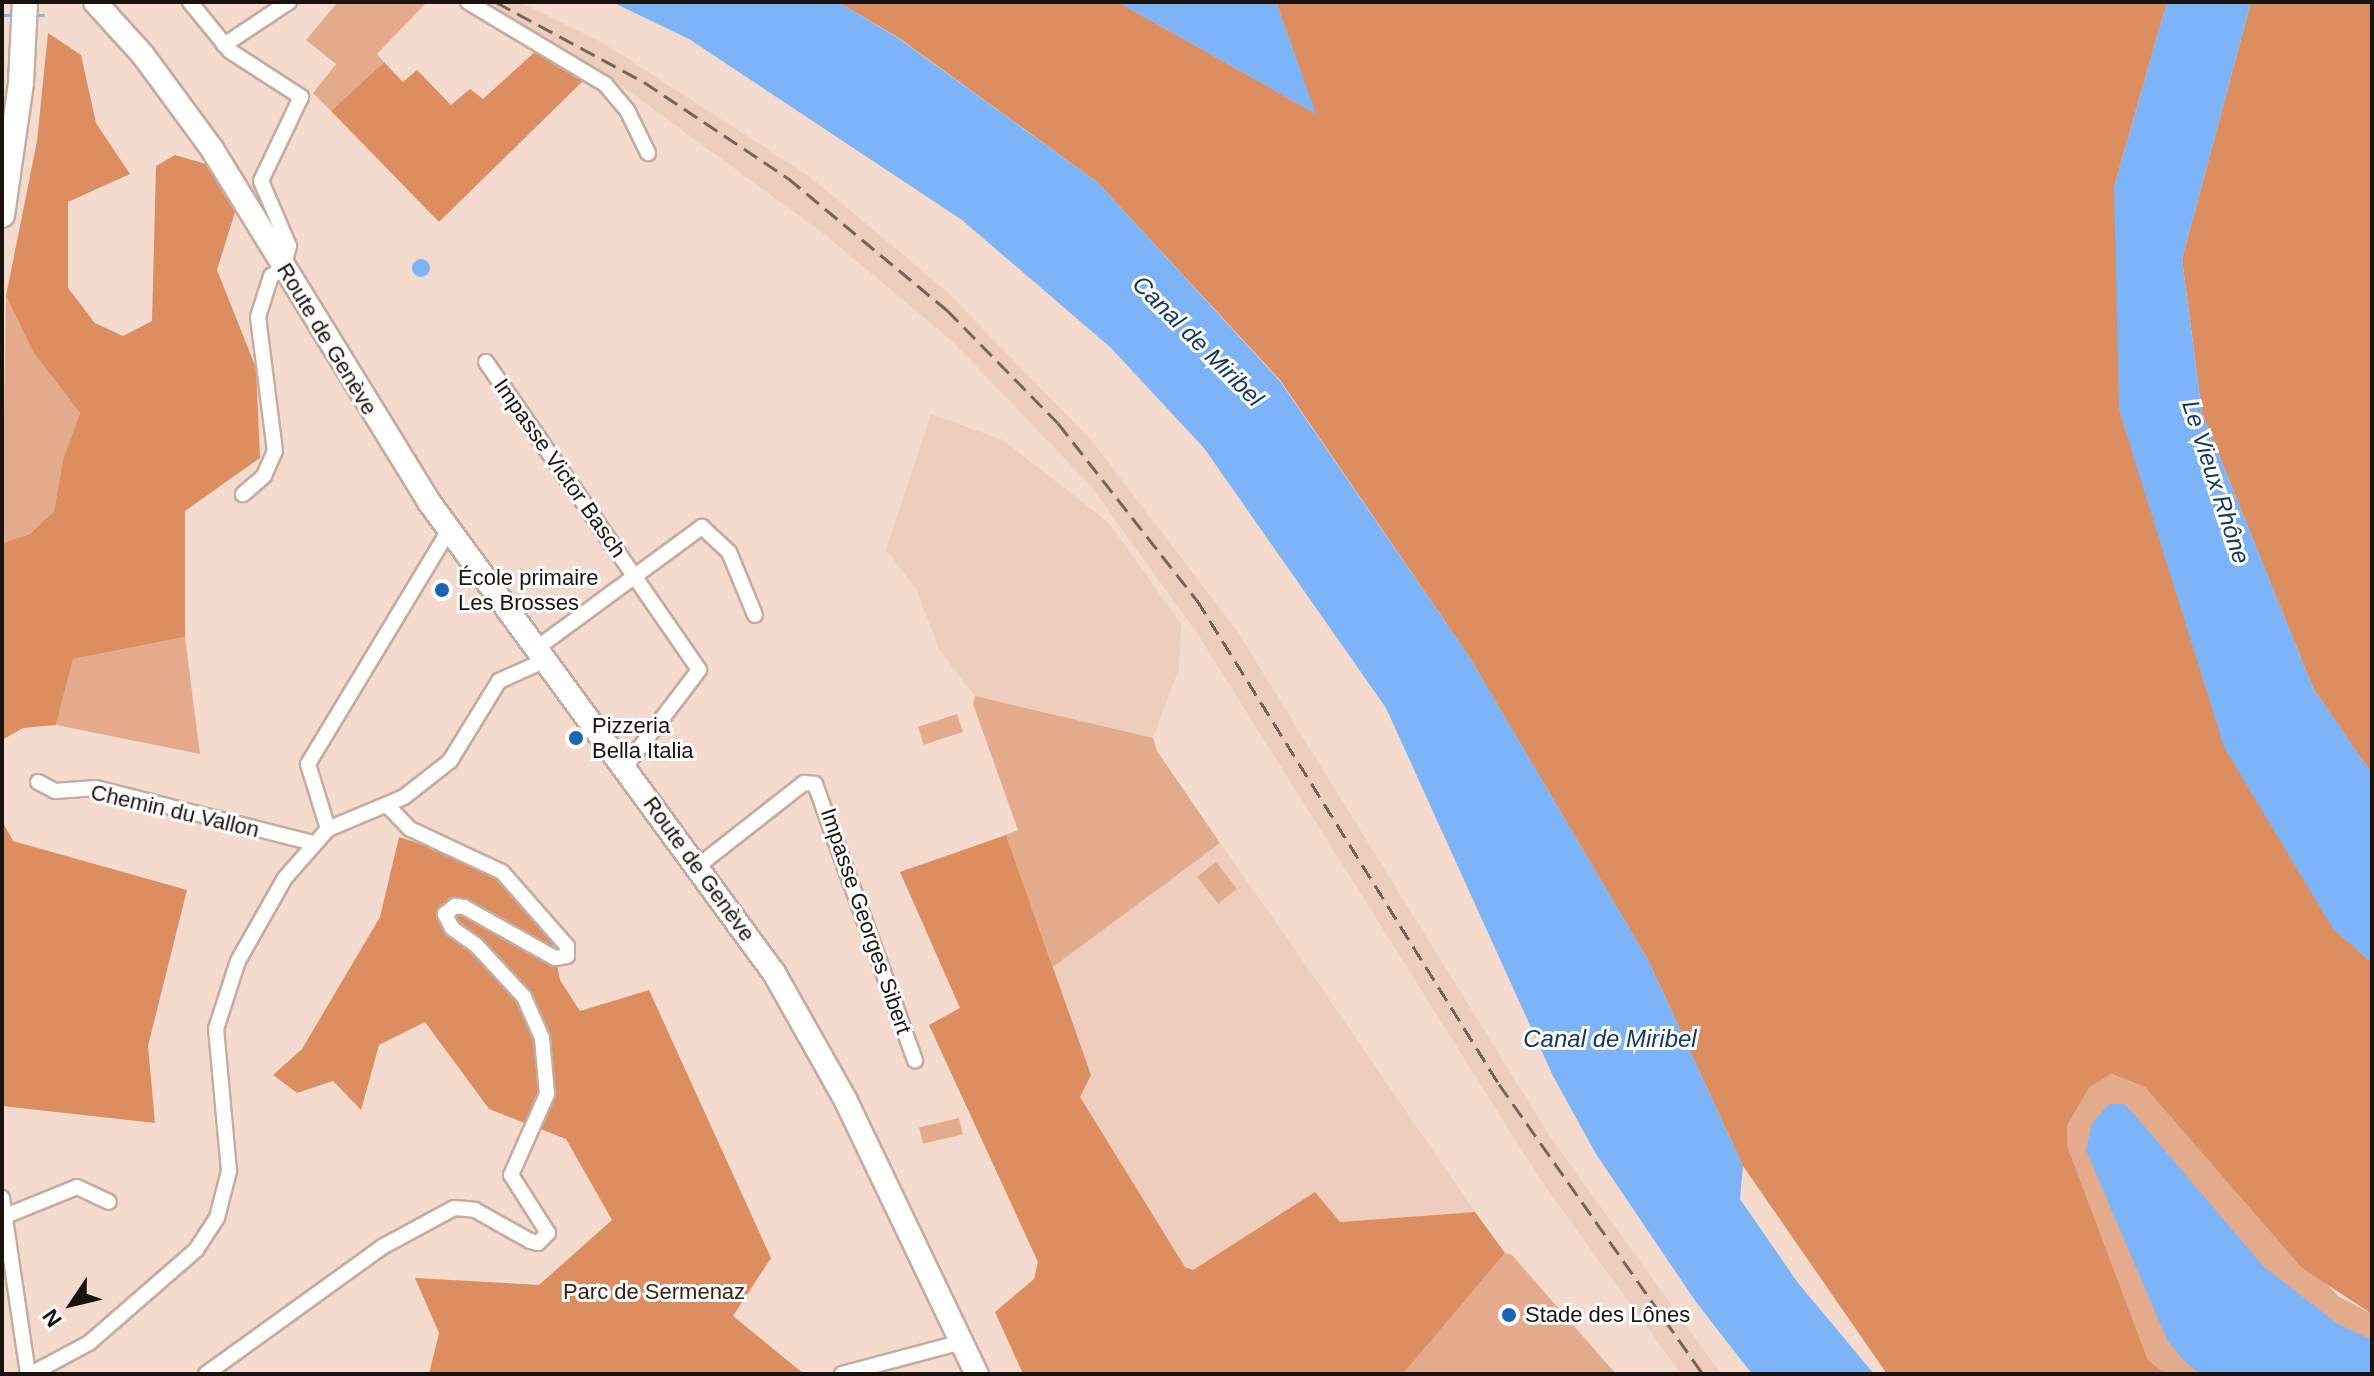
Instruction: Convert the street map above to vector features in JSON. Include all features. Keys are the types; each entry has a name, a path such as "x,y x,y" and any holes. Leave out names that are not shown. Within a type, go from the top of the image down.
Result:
{"highway":[{"path":"2,215 24,53 25,2"}],"main road":[{"name":"Route de Genève","path":"95,2 153,68 212,149 366,405 450,529 698,866 798,1009 977,1374"}],"street":[{"path":"190,2 224,45 301,97 261,187 289,246 283,268 271,276 258,317 275,451 264,476 243,494"},
{"path":"224,45 262,25 289,2"},
{"path":"468,2 605,84 627,110 648,153"},
{"name":"Impasse Victor Basch","path":"486,362 699,670 625,767"},
{"path":"2,1198 8,1215 30,1374 89,1343 196,1250 217,1218 229,1171 216,1029 223,996 285,878 314,843 328,829 387,805 450,761 499,681 541,654 697,528 710,531 723,543 755,615"},
{"path":"328,829 308,764 450,529"},
{"name":"Chemin du Vallon","path":"38,782 55,791 96,788 314,843"},
{"name":"Impasse Georges Sibert","path":"698,866 804,783 815,784 915,1061"},
{"path":"206,1374 382,1247 454,1208 475,1210 530,1241 538,1243 548,1233 511,1175 514,1158 538,1122 547,1094 542,1038 524,997 452,928 445,914 455,906 464,907 555,958 567,956 567,946 495,867 410,829 387,805"},
{"path":"8,1215 77,1187 109,1202"},
{"path":"842,1374 962,1342"}],"shaded area":[{"path":"338,2 427,2 377,54 384,62 331,111 313,93 336,64 306,40"},
{"path":"478,2 520,2 603,43 809,176 945,290 1092,441 1237,631 1549,1135 1721,1374 1681,1374 1540,1179 1197,633 1090,485 953,342 824,234 596,67"},
{"path":"6,296 33,352 80,413 63,459 54,511 30,534 2,543"},
{"path":"931,414 1003,440 1109,523 1181,624 1179,669 1153,738 975,696 940,651 916,589 886,550"},
{"path":"185,637 200,754 56,725 73,659"},
{"path":"975,696 1153,738 1157,751 1220,843 1053,967 1006,835 1018,830 973,704"},
{"path":"957,714 963,732 924,745 918,727"},
{"path":"1220,843 1475,1212 1340,1222 1193,1270 1185,1267 1080,1097 1053,967"},
{"path":"1216,862 1237,889 1218,904 1197,877"},
{"path":"2110,1074 2145,1087 2338,1296 2372,1314 2372,1374 2165,1374 2148,1360 2068,1148 2067,1126 2089,1088"},
{"path":"959,1118 963,1135 923,1144 919,1127"},
{"name":"Stade des Lônes","path":"1505,1253 1512,1255 1616,1374 1403,1374"}],"green space":[{"path":"838,2 1118,2 1315,113 1276,2 2167,2 2114,187 2333,928 2372,963 2372,1314 2302,1268 2145,1087 2111,1074 2089,1088 2067,1126 2068,1148 2148,1360 2165,1374 1887,1374 1743,1166 1648,960 1468,655 1280,380 1097,182 899,38"},
{"path":"2251,2 2372,2 2372,774 2313,688 2202,413 2182,259"},
{"path":"48,33 81,55 96,123 130,174 68,202 68,288 95,323 123,336 152,321 156,166 175,155 206,164 236,209 217,270 256,368 260,458 185,511 185,637 73,659 56,725 23,728 2,740 2,543 30,534 54,511 63,459 80,413 33,352 6,296 37,141"},
{"path":"537,50 586,78 439,222 331,111 384,62 403,82 417,70 451,105 470,89 483,99"},
{"path":"2,821 13,841 187,890 148,1046 155,1123 2,1106"},
{"path":"1006,835 1091,1075 1080,1097 1185,1267 1193,1270 1315,1192 1340,1222 1475,1212 1505,1253 1403,1374 1023,1374 995,1312 1034,1279 1038,1262 929,1025 960,1008 900,872"},
{"name":"Parc de Sermenaz","path":"399,837 464,858 502,884 552,941 560,980 580,1011 649,990 771,1258 733,1316 804,1374 429,1374 439,1333 415,1278 539,1285 612,1220 566,1139 489,1109 425,1022 379,1045 361,1110 333,1081 297,1093 273,1075 302,1049 380,917"}],"water":[{"name":"Canal de Miribel","path":"612,2 838,2 898,38 1097,182 1279,380 1468,655 1648,960 1743,1166 1740,1199 1798,1283 1874,1374 1752,1374 1696,1302 1596,1154 1553,1076 1386,708 1204,448 1110,347 962,220 689,39"},
{"path":"1118,2 1276,2 1316,114"},
{"name":"Le Vieux Rhône","path":"2167,2 2251,2 2182,259 2202,413 2313,688 2372,774 2372,963 2333,929 2224,747 2119,410 2114,187"},
{"path":"421,259 430,268 421,277 412,268"},
{"path":"2109,1104 2124,1104 2133,1113 2264,1267 2338,1324 2372,1340 2372,1374 2201,1374 2187,1364 2167,1340 2086,1150 2092,1123"}],"waterway":[{"path":"2,15 14,15"},
{"path":"34,15 43,15"}],"railway":[{"path":"496,2 644,82 788,178 947,310 1058,423 1197,600 1499,1084 1703,1374"}],"place":[{"name":"École primaire Les Brosses","path":"442,590"},
{"name":"Pizzeria Bella Italia","path":"576,738"},
{"name":"Stade des Lônes","path":"1509,1315"}]}
